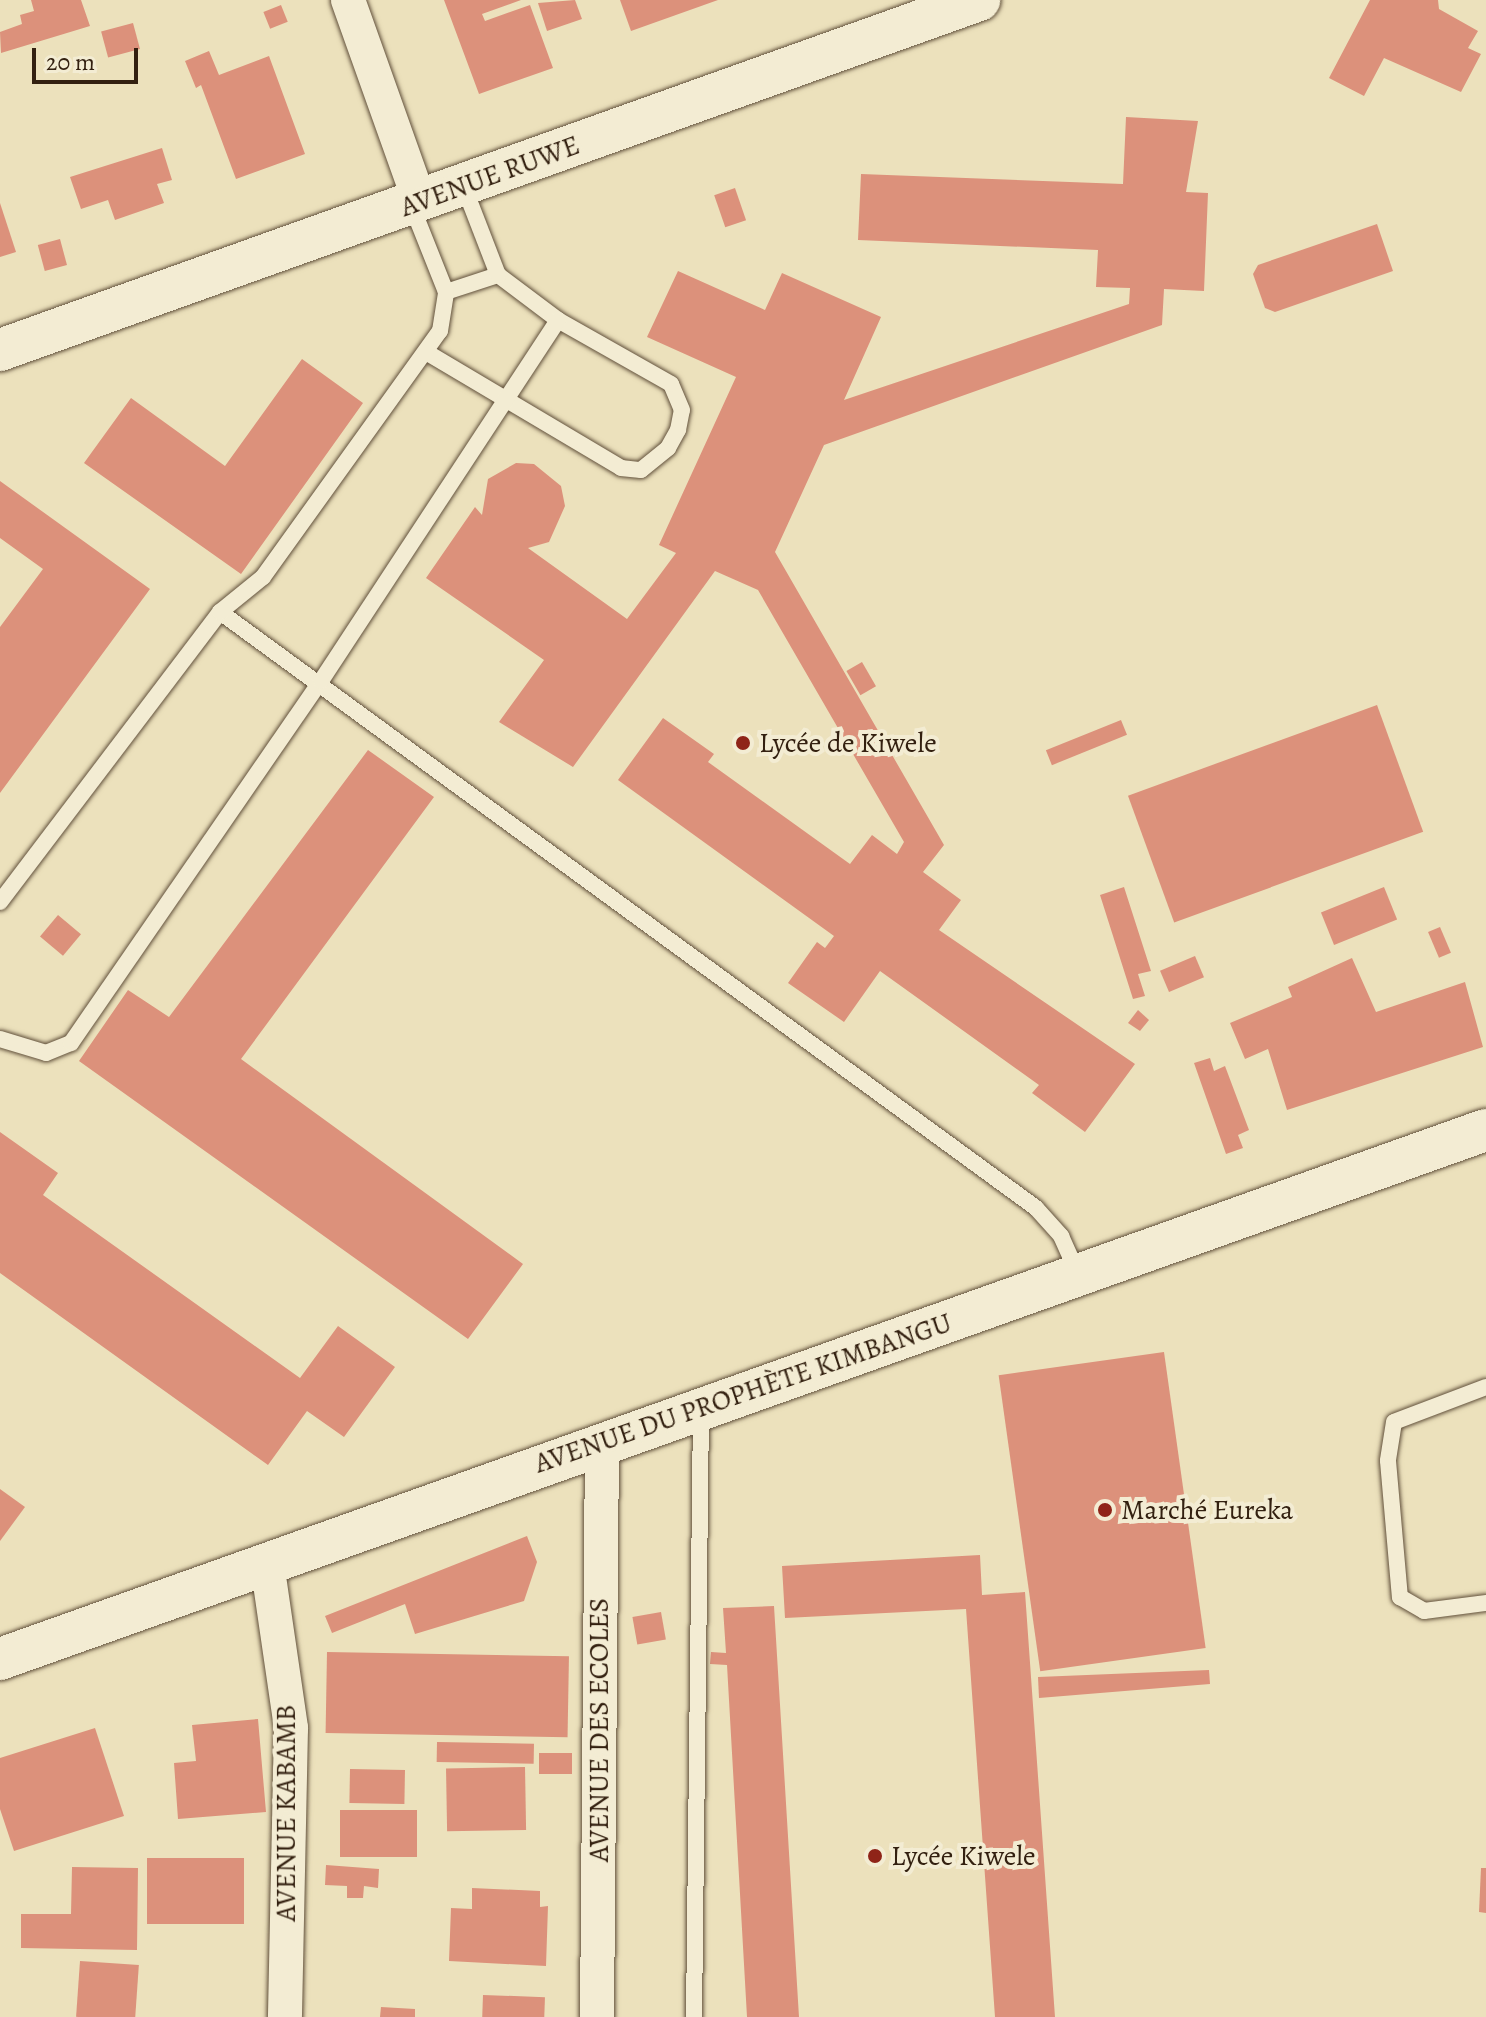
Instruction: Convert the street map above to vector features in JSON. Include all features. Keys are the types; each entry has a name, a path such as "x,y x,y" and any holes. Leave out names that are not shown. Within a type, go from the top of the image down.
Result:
{"street":[{"path":"348,0 415,203"},
{"name":"AVENUE RUWE","path":"0,350 464,187 963,3"},
{"name":"AVENUE DU PROPHÈTE KIMBANGU","path":"0,1659 602,1442 701,1411 1486,1130"},
{"name":"AVENUE DES ECOLES","path":"597,2017 602,1442"},
{"name":"AVENUE KABAMB","path":"267,1563 291,1728 285,2017"}],"lane":[{"path":"426,352 621,468 641,470 668,448 682,410 671,384 558,320 498,275 464,187"},
{"path":"0,902 220,612 263,577 426,352 446,313 446,292 415,203"},
{"path":"446,292 498,275"},
{"path":"0,1039 46,1053 71,1043 321,681 558,320"},
{"path":"220,612 321,681 1036,1208 1061,1236 1078,1274"},
{"path":"1486,1387 1394,1422 1388,1461 1400,1597 1424,1611 1486,1603"},
{"path":"694,2017 701,1411"}],"building":[{"path":"31,0 81,0 90,26 1,53 0,32 22,24 20,15 34,11"},
{"path":"444,0 521,0 482,14 485,21 530,5 553,68 479,94"},
{"path":"575,0 582,19 547,31 538,3"},
{"path":"620,0 718,0 631,31"},
{"path":"1370,0 1438,0 1439,9 1478,31 1468,48 1481,54 1461,92 1384,58 1364,96 1329,78"},
{"path":"281,5 288,22 270,29 263,12"},
{"path":"133,23 140,49 108,58 101,32"},
{"path":"209,51 219,75 269,56 305,154 236,179 201,85 196,88 185,61"},
{"path":"1126,117 1198,121 1186,192 1208,193 1204,291 1164,289 1162,325 824,445 775,552 944,845 923,872 961,900 939,930 1135,1064 1085,1132 1032,1093 1039,1085 880,971 844,1022 788,983 817,942 825,948 834,936 618,780 663,718 714,754 708,762 850,864 872,835 897,854 904,842 758,590 715,571 573,767 499,722 544,660 426,578 475,507 482,515 488,479 516,463 534,464 561,486 565,506 549,542 528,548 627,619 676,553 659,545 736,377 647,337 678,271 765,310 782,273 881,317 844,400 1129,304 1130,288 1096,287 1098,250 858,240 861,174 1123,184"},
{"path":"162,148 172,180 157,184 164,203 115,220 108,200 81,209 70,177"},
{"path":"735,188 746,220 725,227 714,195"},
{"path":"0,203 16,252 0,257"},
{"path":"1377,224 1393,271 1275,312 1265,308 1253,274 1258,265"},
{"path":"60,239 67,265 45,271 38,245"},
{"path":"302,359 363,403 241,574 84,463 131,398 225,466"},
{"path":"0,481 150,589 0,793 0,627 43,569 0,538"},
{"path":"862,662 876,686 860,695 846,671"},
{"path":"1377,705 1423,832 1174,922 1128,796"},
{"path":"1121,720 1127,735 1052,765 1046,750"},
{"path":"368,750 434,797 241,1059 523,1264 468,1339 79,1061 128,990 169,1017"},
{"path":"1124,887 1151,971 1138,974 1145,996 1133,999 1100,895"},
{"path":"1384,887 1397,919 1334,945 1321,912"},
{"path":"58,915 81,934 63,956 40,936"},
{"path":"1440,927 1451,953 1439,958 1428,932"},
{"path":"1195,956 1204,977 1169,992 1160,971"},
{"path":"1352,958 1376,1012 1465,982 1483,1047 1287,1110 1268,1049 1245,1059 1230,1023 1292,997 1288,987"},
{"path":"1138,1010 1149,1020 1140,1031 1128,1023"},
{"path":"1210,1058 1214,1071 1225,1066 1249,1130 1238,1135 1243,1148 1226,1154 1194,1063"},
{"path":"0,1132 58,1173 43,1195 300,1378 338,1326 395,1367 344,1437 307,1411 268,1465 0,1273"},
{"path":"1164,1352 1206,1648 1040,1671 999,1375"},
{"path":"0,1489 25,1507 0,1541"},
{"path":"527,1536 537,1562 524,1601 415,1634 405,1604 332,1633 325,1616"},
{"path":"980,1555 982,1595 1025,1592 1055,2017 995,2017 966,1609 785,1618 782,1566"},
{"path":"774,1606 799,2017 747,2017 727,1665 710,1664 711,1652 726,1653 723,1608"},
{"path":"661,1612 666,1640 637,1645 632,1617"},
{"path":"327,1652 569,1656 568,1737 326,1733"},
{"path":"1209,1670 1210,1684 1039,1698 1038,1677"},
{"path":"258,1719 266,1812 178,1819 174,1763 196,1761 192,1725"},
{"path":"95,1728 124,1816 14,1851 0,1809 0,1758"},
{"path":"437,1742 534,1744 534,1764 437,1762"},
{"path":"539,1753 572,1753 572,1774 539,1774"},
{"path":"525,1767 526,1830 447,1831 446,1768"},
{"path":"350,1769 405,1770 404,1804 349,1803"},
{"path":"340,1810 417,1810 417,1857 340,1857"},
{"path":"147,1858 244,1858 244,1924 147,1924"},
{"path":"326,1865 379,1869 378,1888 364,1886 363,1898 347,1898 347,1886 325,1885"},
{"path":"72,1867 138,1868 137,1950 21,1948 21,1914 71,1914"},
{"path":"1481,1868 1486,1868 1486,1913 1479,1912"},
{"path":"472,1888 540,1891 540,1907 548,1906 546,1966 449,1961 451,1908 472,1909"},
{"path":"80,1961 139,1965 135,2017 76,2017"},
{"path":"483,1995 545,1997 544,2017 482,2017"},
{"path":"381,2007 415,2009 415,2017 380,2017"}],"place":[{"name":"Lycée de Kiwele","path":"743,743"},
{"name":"Marché Eureka","path":"1105,1510"},
{"name":"Lycée Kiwele","path":"875,1856"}]}
